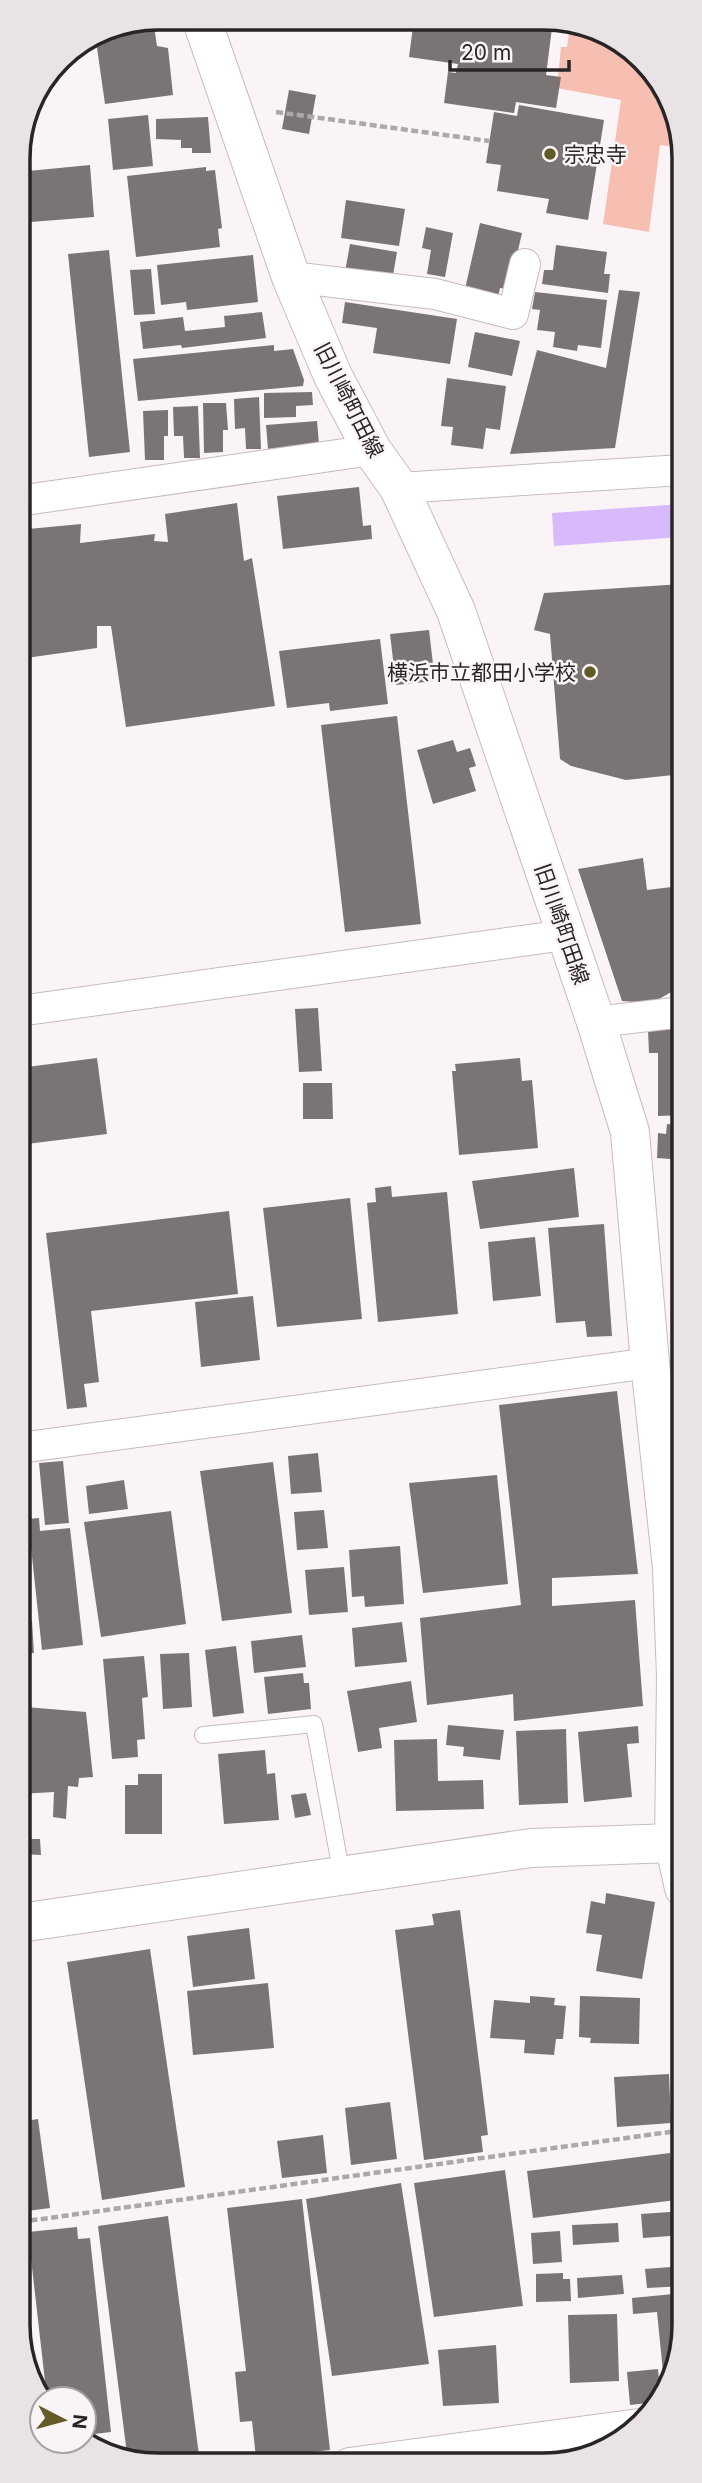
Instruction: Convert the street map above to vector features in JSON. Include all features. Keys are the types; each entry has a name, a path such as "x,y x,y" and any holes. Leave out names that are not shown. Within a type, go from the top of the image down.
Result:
{"main road":[{"name":"旧川崎町田線","path":"205,30 291,277 333,376 372,450 399,488 456,611 596,1022 630,1132 662,1383 672,1568"},
{"path":"30,1922 531,1848 672,1843"}],"street":[{"path":"291,277 435,294 513,314 525,264"},
{"path":"30,499 372,450"},
{"path":"399,488 672,471"},
{"path":"30,1009 565,934"},
{"path":"596,1022 672,1013"},
{"path":"30,1447 662,1383"},
{"path":"423,2453 622,2426"}],"lane":[{"path":"203,1735 314,1724 342,1876"}],"path":[{"path":"233,106 489,141"},
{"path":"30,2221 672,2132"}],"shaded area":[{"path":"569,32 615,51 635,67 659,101 672,147 660,145 649,232 603,224 621,100 557,88 561,47 567,47"},
{"path":"672,505 672,538 554,546 552,513"}],"building":[{"path":"155,30 157,46 168,48 173,95 105,104 97,45 125,34"},
{"path":"413,30 552,30 546,75 561,77 556,108 516,102 514,113 444,103 448,72 456,73 458,64 409,57"},
{"path":"289,90 316,95 309,134 282,129"},
{"path":"519,105 604,120 588,220 546,213 549,199 497,191 501,165 486,163 494,112 517,116"},
{"path":"148,115 153,166 113,170 108,119"},
{"path":"208,117 211,153 192,153 192,148 181,148 181,140 156,139 156,119"},
{"path":"90,165 94,217 30,222 30,171"},
{"path":"206,167 206,171 215,170 222,228 218,229 220,247 136,257 127,176"},
{"path":"346,200 405,209 399,246 341,238"},
{"path":"480,223 522,233 509,289 500,288 498,297 465,289"},
{"path":"426,227 453,233 445,277 427,274 431,250 422,248"},
{"path":"350,244 397,252 392,281 345,272"},
{"path":"556,245 607,252 604,274 610,274 608,293 542,284 544,270 553,270"},
{"path":"109,250 130,452 89,457 68,254"},
{"path":"253,255 258,302 187,310 186,302 161,305 157,265"},
{"path":"151,269 155,314 134,315 130,270"},
{"path":"619,290 640,292 615,448 510,454 537,350 606,368"},
{"path":"535,292 607,300 601,348 578,345 577,351 553,347 555,332 537,330 540,310 532,309"},
{"path":"345,302 457,319 450,364 373,353 377,328 342,323"},
{"path":"262,312 266,338 182,348 181,345 143,349 140,322 183,317 185,331 225,327 224,316"},
{"path":"475,332 520,341 512,376 468,367"},
{"path":"274,345 274,351 293,349 304,380 303,386 138,401 133,359"},
{"path":"447,378 506,386 500,430 486,428 483,449 451,445 453,427 441,426"},
{"path":"312,392 313,405 296,406 296,417 264,418 264,393"},
{"path":"259,397 261,449 246,449 245,428 235,429 234,399"},
{"path":"203,403 226,403 228,430 223,430 223,452 204,453"},
{"path":"198,406 200,458 184,458 183,436 174,436 173,407"},
{"path":"168,410 164,460 145,460 143,411"},
{"path":"317,421 319,444 268,449 266,425"},
{"path":"359,487 363,526 371,525 372,539 283,549 277,496"},
{"path":"237,503 244,561 252,558 275,706 126,727 111,626 97,626 97,648 30,657 30,529 81,524 80,543 155,534 154,541 168,542 165,514"},
{"path":"672,585 672,775 626,780 571,766 560,759 550,634 534,630 544,593"},
{"path":"429,630 435,681 396,685 390,634"},
{"path":"380,639 388,704 330,711 329,703 287,708 279,651"},
{"path":"397,716 421,924 345,932 321,725"},
{"path":"453,740 457,752 470,748 476,766 469,768 476,791 433,804 417,750"},
{"path":"643,858 647,890 672,887 672,992 652,1003 622,1001 578,869"},
{"path":"318,1008 322,1071 299,1072 295,1009"},
{"path":"672,1029 672,1115 658,1116 658,1053 649,1053 648,1030"},
{"path":"97,1058 107,1134 30,1144 30,1067"},
{"path":"520,1058 522,1081 532,1080 538,1148 459,1155 452,1071 456,1071 455,1064"},
{"path":"303,1083 332,1083 333,1119 303,1119"},
{"path":"667,1124 672,1124 672,1159 657,1158 658,1133 666,1134"},
{"path":"574,1168 579,1217 480,1229 472,1181"},
{"path":"391,1186 392,1197 447,1192 458,1314 378,1322 367,1203 376,1202 375,1188"},
{"path":"350,1198 362,1319 277,1327 263,1208"},
{"path":"229,1211 238,1294 91,1311 99,1382 84,1384 87,1407 67,1409 46,1233"},
{"path":"604,1224 612,1336 587,1337 585,1321 556,1323 548,1228"},
{"path":"535,1237 541,1296 493,1301 488,1242"},
{"path":"253,1296 260,1360 201,1367 195,1302"},
{"path":"617,1391 638,1574 552,1578 552,1606 635,1600 643,1706 514,1721 513,1694 427,1705 420,1618 521,1605 499,1405"},
{"path":"318,1453 322,1492 291,1494 288,1456"},
{"path":"63,1461 69,1523 45,1525 39,1463"},
{"path":"273,1462 292,1613 222,1621 200,1471"},
{"path":"497,1475 508,1584 423,1593 409,1483"},
{"path":"124,1480 128,1509 89,1514 86,1486"},
{"path":"324,1510 328,1548 297,1550 294,1512"},
{"path":"171,1511 186,1624 101,1637 84,1522"},
{"path":"39,1518 40,1531 70,1528 83,1645 42,1650 30,1519"},
{"path":"400,1546 404,1604 365,1607 364,1596 352,1597 349,1550"},
{"path":"344,1567 348,1612 309,1615 305,1570"},
{"path":"32,1621 34,1653 30,1653"},
{"path":"402,1622 407,1662 355,1667 352,1628"},
{"path":"302,1635 306,1667 254,1673 251,1641"},
{"path":"236,1646 244,1713 213,1717 205,1650"},
{"path":"189,1653 192,1707 163,1709 160,1654"},
{"path":"144,1656 148,1697 142,1698 145,1739 137,1740 138,1757 112,1759 103,1659"},
{"path":"303,1673 304,1683 309,1683 311,1709 268,1714 264,1677"},
{"path":"411,1681 417,1722 379,1728 382,1748 358,1752 347,1691"},
{"path":"30,1707 86,1712 93,1777 79,1778 78,1787 68,1786 66,1819 53,1817 54,1792 30,1793"},
{"path":"448,1725 504,1730 500,1760 463,1756 464,1747 446,1745"},
{"path":"638,1726 639,1743 627,1744 632,1797 584,1802 578,1732"},
{"path":"566,1729 568,1803 519,1805 516,1731"},
{"path":"437,1739 438,1781 483,1780 484,1809 396,1811 394,1740"},
{"path":"265,1750 267,1774 275,1773 279,1820 224,1824 218,1754"},
{"path":"138,1774 162,1774 162,1834 125,1834 125,1785 138,1785"},
{"path":"306,1793 311,1815 295,1818 291,1795"},
{"path":"30,1839 40,1839 41,1855 30,1854"},
{"path":"606,1893 655,1902 642,1979 596,1971 602,1935 586,1933 591,1901 605,1904"},
{"path":"460,1910 488,2135 481,2136 483,2152 424,2160 395,1930 434,1925 432,1914"},
{"path":"249,1928 255,1979 193,1987 187,1936"},
{"path":"150,1949 185,2187 102,2200 67,1962"},
{"path":"268,1983 274,2048 193,2055 187,1991"},
{"path":"530,1996 555,1998 554,2005 566,2006 563,2039 556,2039 554,2055 524,2053 525,2040 490,2038 494,2000 530,2003"},
{"path":"580,1996 640,1998 639,2044 590,2043 591,2038 579,2037"},
{"path":"669,2074 671,2123 617,2127 614,2077"},
{"path":"390,2102 397,2159 351,2165 345,2108"},
{"path":"38,2119 50,2208 30,2211 30,2120"},
{"path":"323,2135 327,2173 282,2178 277,2141"},
{"path":"670,2153 672,2201 533,2218 527,2171"},
{"path":"505,2170 523,2306 434,2317 414,2183"},
{"path":"401,2183 429,2364 332,2376 306,2199"},
{"path":"302,2199 330,2450 255,2453 252,2421 240,2422 235,2372 246,2371 227,2208"},
{"path":"672,2212 672,2236 643,2238 641,2214"},
{"path":"168,2216 199,2453 150,2453 126,2449 98,2226"},
{"path":"618,2223 619,2242 573,2245 572,2225"},
{"path":"77,2227 78,2239 90,2238 111,2432 98,2434 98,2385 45,2385 30,2232"},
{"path":"560,2231 562,2262 533,2264 531,2233"},
{"path":"672,2267 672,2287 647,2288 645,2269"},
{"path":"563,2273 563,2279 570,2279 571,2301 536,2302 536,2274"},
{"path":"622,2275 624,2294 578,2298 577,2278"},
{"path":"672,2294 672,2333 663,2371 657,2312 633,2314 632,2298"},
{"path":"617,2314 619,2381 570,2383 568,2315"},
{"path":"496,2345 499,2403 443,2406 438,2350"},
{"path":"658,2369 659,2380 645,2403 630,2405 627,2372"}],"place":[{"name":"宗忠寺","path":"550,154"},
{"name":"横浜市立都田小学校","path":"590,672"}]}
